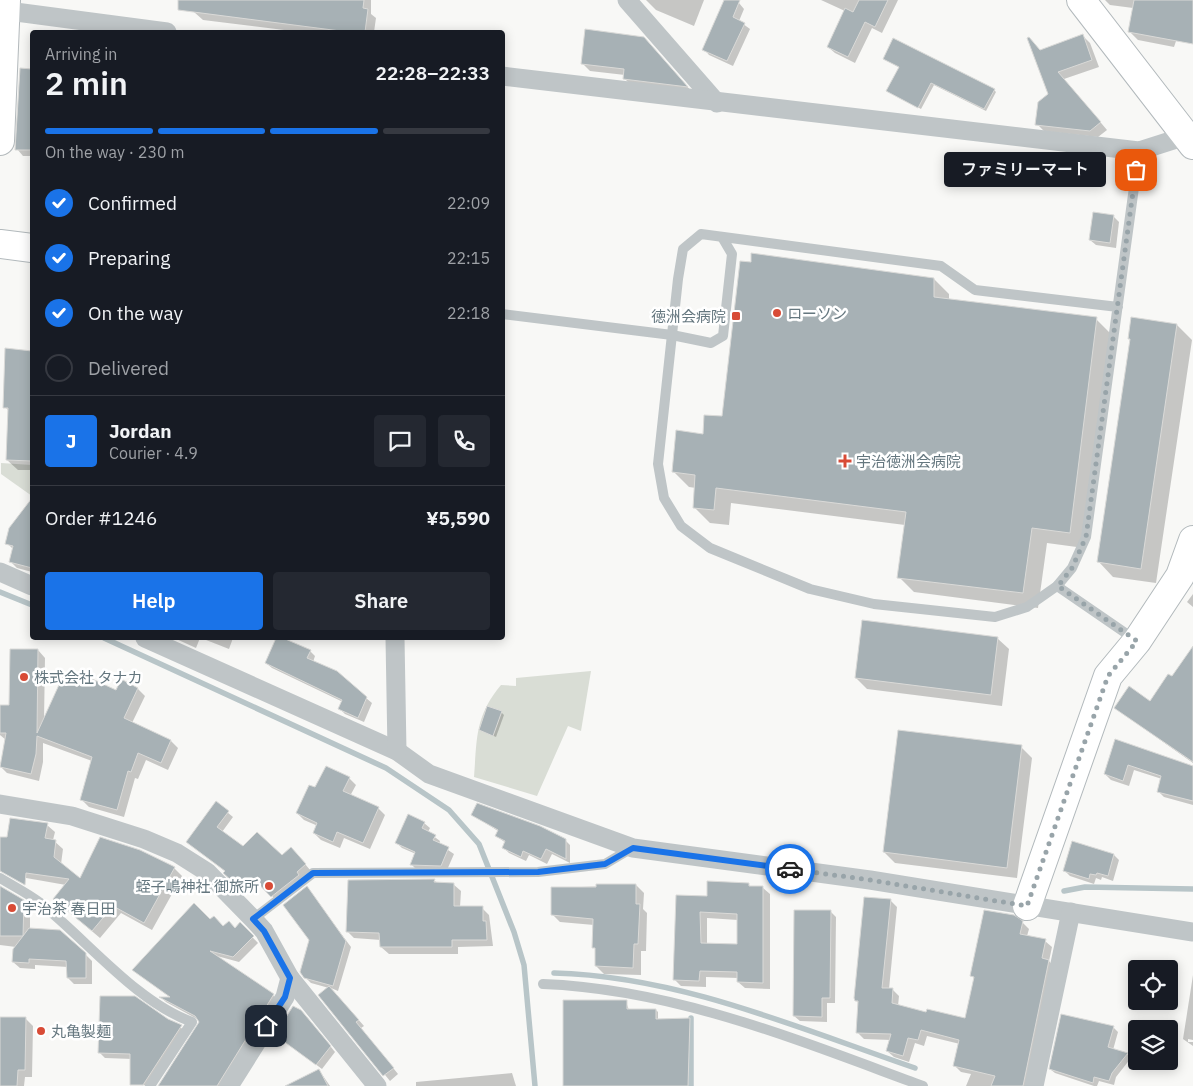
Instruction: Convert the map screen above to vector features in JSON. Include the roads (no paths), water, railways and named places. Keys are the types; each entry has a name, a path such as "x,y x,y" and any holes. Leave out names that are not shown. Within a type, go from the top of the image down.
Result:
{"street":[{"path":"627,0 717,102"},
{"path":"505,76 1139,151 1189,140 1081,0"},
{"path":"0,141 4,7 154,30"},
{"path":"0,244 30,248"},
{"path":"1027,906 1108,676 1137,641 1180,576 1193,540"},
{"path":"0,572 30,585"},
{"path":"149,640 397,751 429,774 633,848 870,880 1193,932"},
{"path":"395,640 397,751"},
{"path":"0,804 72,816 144,839 177,853 207,872 264,931 290,978 377,1086"},
{"path":"1034,1086 1071,912"},
{"path":"229,1086 285,997 290,978"}],"lane":[{"path":"1118,307 975,290 941,266 701,234 683,249 658,464 664,498 681,526 710,548 810,589 874,604 995,617 1027,607 1058,586 1072,568 1086,537 1118,307 1139,151"},
{"path":"505,314 672,335 711,343 723,336 732,254 722,237"},
{"path":"1058,586 1137,641"},
{"path":"253,919 313,873 348,871 508,874 538,872 605,864 633,848"},
{"path":"0,878 38,902 121,976 177,1016 192,1022 150,1086"},
{"path":"543,984 640,994 700,1009 802,1042 923,1086"}],"waterway":[{"path":"0,592 30,604"},
{"path":"108,640 386,768 449,810 479,844 514,932 524,965 535,1086"},
{"path":"1064,891 1085,887 1193,889"},
{"path":"554,973 601,976 647,983 692,994 782,1021 915,1068"},
{"path":"691,1018 691,1086"}],"place":[{"name":"ファミリーマート","path":"1136,170"},
{"name":"ローソン","path":"777,313"},
{"name":"徳洲会病院","path":"736,316"},
{"name":"宇治徳洲会病院","path":"845,461"},
{"name":"株式会社 タナカ","path":"24,677"},
{"name":"蛭子嶋神社 御旅所","path":"269,886"},
{"name":"宇治茶 春日田","path":"12,908"},
{"name":"丸亀製麺","path":"41,1031"}]}
